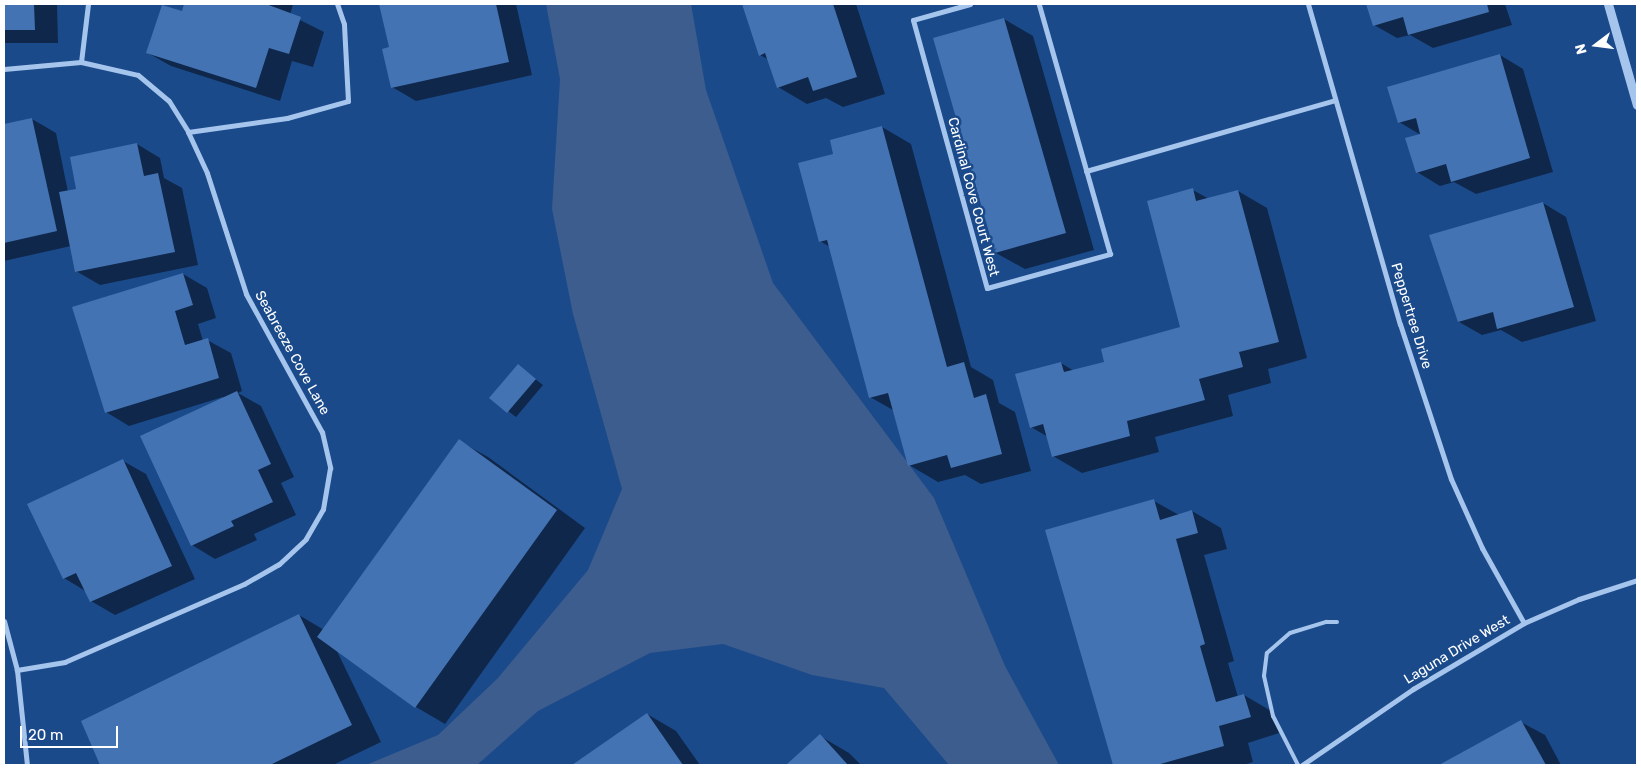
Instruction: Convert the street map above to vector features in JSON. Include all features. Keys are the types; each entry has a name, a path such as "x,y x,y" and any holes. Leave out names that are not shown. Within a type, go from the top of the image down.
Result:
{"street":[{"path":"81,62 88,4"},
{"path":"188,132 287,118 348,101 344,24 338,4"},
{"name":"Cardinal Cove Court West","path":"970,4 912,20 987,288 1110,254 1039,4"},
{"name":"Peppertree Drive","path":"1308,4 1400,324 1451,479 1482,548 1524,622"},
{"path":"1608,4 1637,105"},
{"name":"Seabreeze Cove Lane","path":"4,69 81,62 138,75 168,101 188,132 207,173 246,294 322,432 330,468 323,509 306,540 278,564 244,584 66,662 17,670"},
{"path":"1086,171 1335,100"},
{"name":"Laguna Drive West","path":"1302,765 1413,689 1524,622 1578,600 1637,580"},
{"path":"4,621 17,670 27,765"}],"lane":[{"path":"1298,765 1273,716 1264,676 1266,653 1290,633 1326,622 1337,622"}],"water":[{"path":"546,4 691,4 706,90 773,283 934,498 1005,666 1059,765 949,765 884,688 812,675 723,644 650,653 538,711 477,765 366,765 438,735 498,678 588,570 622,489 573,314 552,209 560,79"}],"building":[{"path":"4,4 34,4 35,30 4,30"},
{"path":"184,4 266,4 301,17 289,54 269,48 256,88 146,53 162,5 182,11"},
{"path":"379,4 496,4 509,62 391,88 382,49 389,47"},
{"path":"742,4 833,4 857,77 813,91 808,77 777,88 765,53 759,56"},
{"path":"1366,4 1487,4 1489,12 1408,35 1403,17 1373,26"},
{"path":"1004,18 1066,233 995,253 933,38"},
{"path":"1500,54 1530,158 1451,182 1446,164 1416,173 1405,138 1420,134 1416,118 1398,123 1387,87"},
{"path":"32,118 57,231 4,243 4,124"},
{"path":"882,126 947,367 964,362 974,398 986,394 1002,454 951,468 947,455 908,466 888,393 869,398 827,240 819,242 798,163 833,154 830,140"},
{"path":"137,143 144,176 158,173 175,252 75,272 59,192 76,189 70,157"},
{"path":"1193,188 1196,201 1238,190 1279,342 1239,352 1243,367 1199,379 1205,400 1127,421 1130,436 1052,457 1043,424 1030,428 1015,374 1061,362 1064,372 1104,362 1101,349 1180,327 1147,201"},
{"path":"1543,202 1574,307 1497,329 1493,312 1458,322 1429,235"},
{"path":"183,273 193,305 175,311 185,345 208,338 219,378 105,413 72,307"},
{"path":"518,364 536,379 507,413 489,398"},
{"path":"237,391 271,464 258,470 273,502 231,521 234,526 191,546 140,436"},
{"path":"459,439 557,510 415,708 317,637"},
{"path":"123,459 172,566 90,602 76,573 63,579 27,504"},
{"path":"1154,499 1160,520 1192,510 1198,533 1176,539 1205,644 1200,646 1216,702 1244,694 1251,717 1219,726 1224,746 1157,765 1113,765 1045,530"},
{"path":"299,614 352,725 270,765 100,765 81,721"},
{"path":"647,713 683,765 572,765"},
{"path":"1521,720 1546,765 1439,765"},
{"path":"820,734 848,765 786,765"}]}
